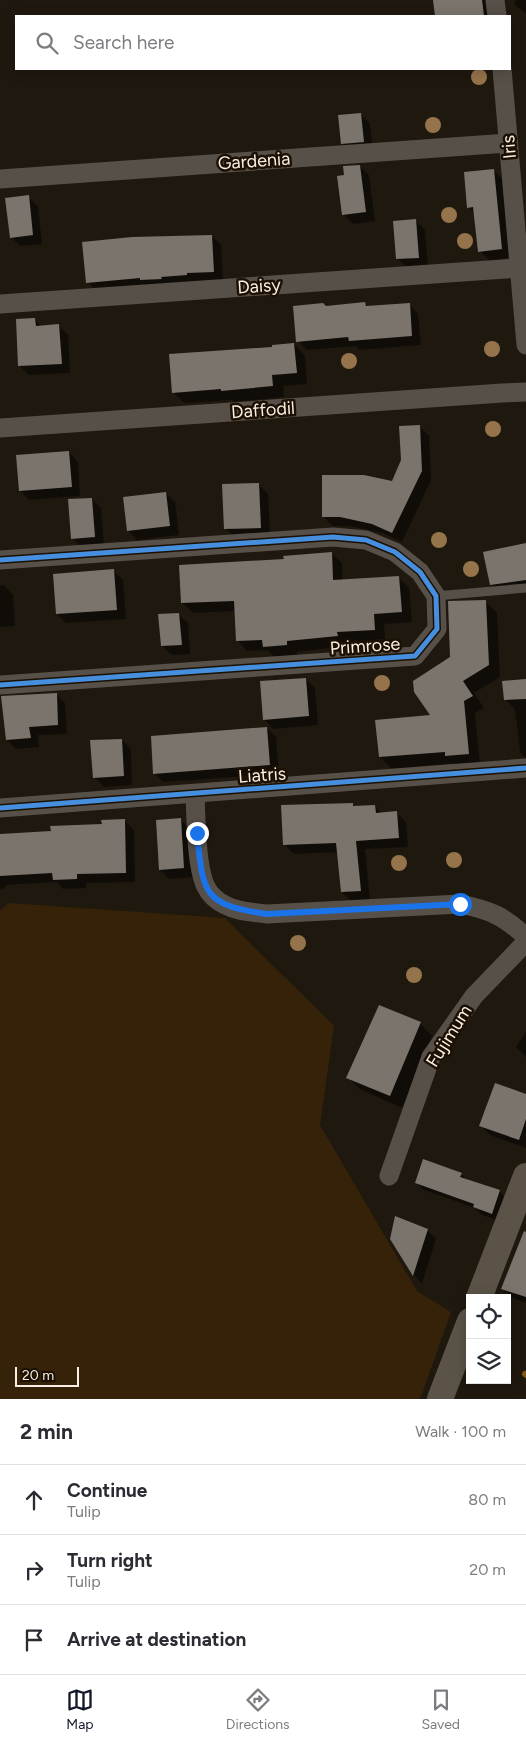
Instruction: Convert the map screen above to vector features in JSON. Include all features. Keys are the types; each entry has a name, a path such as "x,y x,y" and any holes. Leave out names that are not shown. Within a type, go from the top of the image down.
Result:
{"street":[{"path":"495,0 497,15"},
{"name":"Iris","path":"502,70 521,267 526,345"},
{"name":"Gardenia","path":"0,179 508,143"},
{"name":"Daisy","path":"0,304 521,267"},
{"name":"Daffodil","path":"0,428 526,392"},
{"path":"0,560 333,537 366,540 395,552 420,572 436,596"},
{"name":"Primrose","path":"0,685 415,656 437,629 436,596"},
{"name":"Liatris","path":"0,808 526,768"},
{"path":"195,794 200,865 205,885 211,896 225,905 240,910 267,914 460,904 487,910 512,923 526,937"},
{"name":"Fujimum","path":"389,1176 432,1057 474,996 526,942"},
{"path":"481,1294 526,1176"},
{"path":"440,1399 466,1331"}],"lane":[{"path":"436,596 526,588"}],"shaded area":[{"path":"9,903 225,918 334,1026 320,1125 417,1291 451,1312 419,1399 0,1399 0,910"}],"building":[{"path":"433,0 482,0 484,15 435,15"},
{"path":"361,113 364,142 341,144 338,115"},
{"path":"360,165 366,212 342,215 337,176 344,175 343,166"},
{"path":"494,169 502,249 478,252 473,207 467,208 464,172"},
{"path":"29,195 33,235 10,238 5,198"},
{"path":"416,219 419,258 396,259 393,221"},
{"path":"212,235 214,272 187,273 187,275 161,277 162,279 140,280 140,278 86,283 82,242 132,237"},
{"path":"365,302 366,306 410,303 412,336 349,341 348,337 296,342 293,306 323,303 326,306"},
{"path":"35,318 36,326 59,324 62,364 18,366 16,319"},
{"path":"294,343 297,373 272,375 273,386 172,393 169,354 272,347 272,345"},
{"path":"420,425 422,471 392,533 372,524 340,517 322,517 322,475 364,475 392,481 401,460 399,426"},
{"path":"69,451 72,487 19,491 16,455"},
{"path":"259,483 261,528 224,529 222,484"},
{"path":"166,492 170,526 127,531 123,497"},
{"path":"92,498 95,537 71,539 68,499"},
{"path":"526,543 526,580 490,585 483,552"},
{"path":"332,552 333,580 399,576 402,612 374,614 375,630 337,632 338,636 287,641 287,645 263,647 262,640 236,641 234,601 181,603 179,565 284,559 283,556"},
{"path":"114,569 117,610 56,614 53,574"},
{"path":"486,600 489,665 463,681 473,696 464,701 469,754 445,756 445,752 379,757 375,720 430,715 414,692 413,681 450,657 448,601"},
{"path":"179,613 182,645 161,646 158,614"},
{"path":"306,678 309,716 263,720 260,681"},
{"path":"526,679 526,699 504,700 502,681"},
{"path":"57,693 58,725 29,727 31,738 6,740 1,696"},
{"path":"267,727 270,765 153,774 151,736"},
{"path":"122,739 124,776 93,778 90,740"},
{"path":"353,803 353,806 375,805 376,813 397,811 399,838 356,841 361,891 341,892 336,843 283,845 281,805"},
{"path":"181,818 184,868 159,870 156,820"},
{"path":"125,819 126,873 77,874 77,879 53,880 52,873 0,876 0,834 51,831 50,826 102,824 101,820"},
{"path":"379,1005 421,1022 390,1096 346,1078"},
{"path":"495,1083 526,1094 526,1119 519,1140 479,1126"},
{"path":"423,1159 462,1173 460,1177 500,1190 492,1214 473,1207 474,1204 415,1183"},
{"path":"395,1216 428,1229 413,1276 390,1239"},
{"path":"524,1231 526,1232 526,1297 501,1289"}],"cycle path":[{"path":"0,560 333,537 366,540 395,552 420,572 436,596 437,629 415,656 0,685"},
{"path":"0,808 526,768"}],"route":[{"path":"197,833 200,865 205,885 211,896 225,905 240,910 267,914 460,904"}]}
